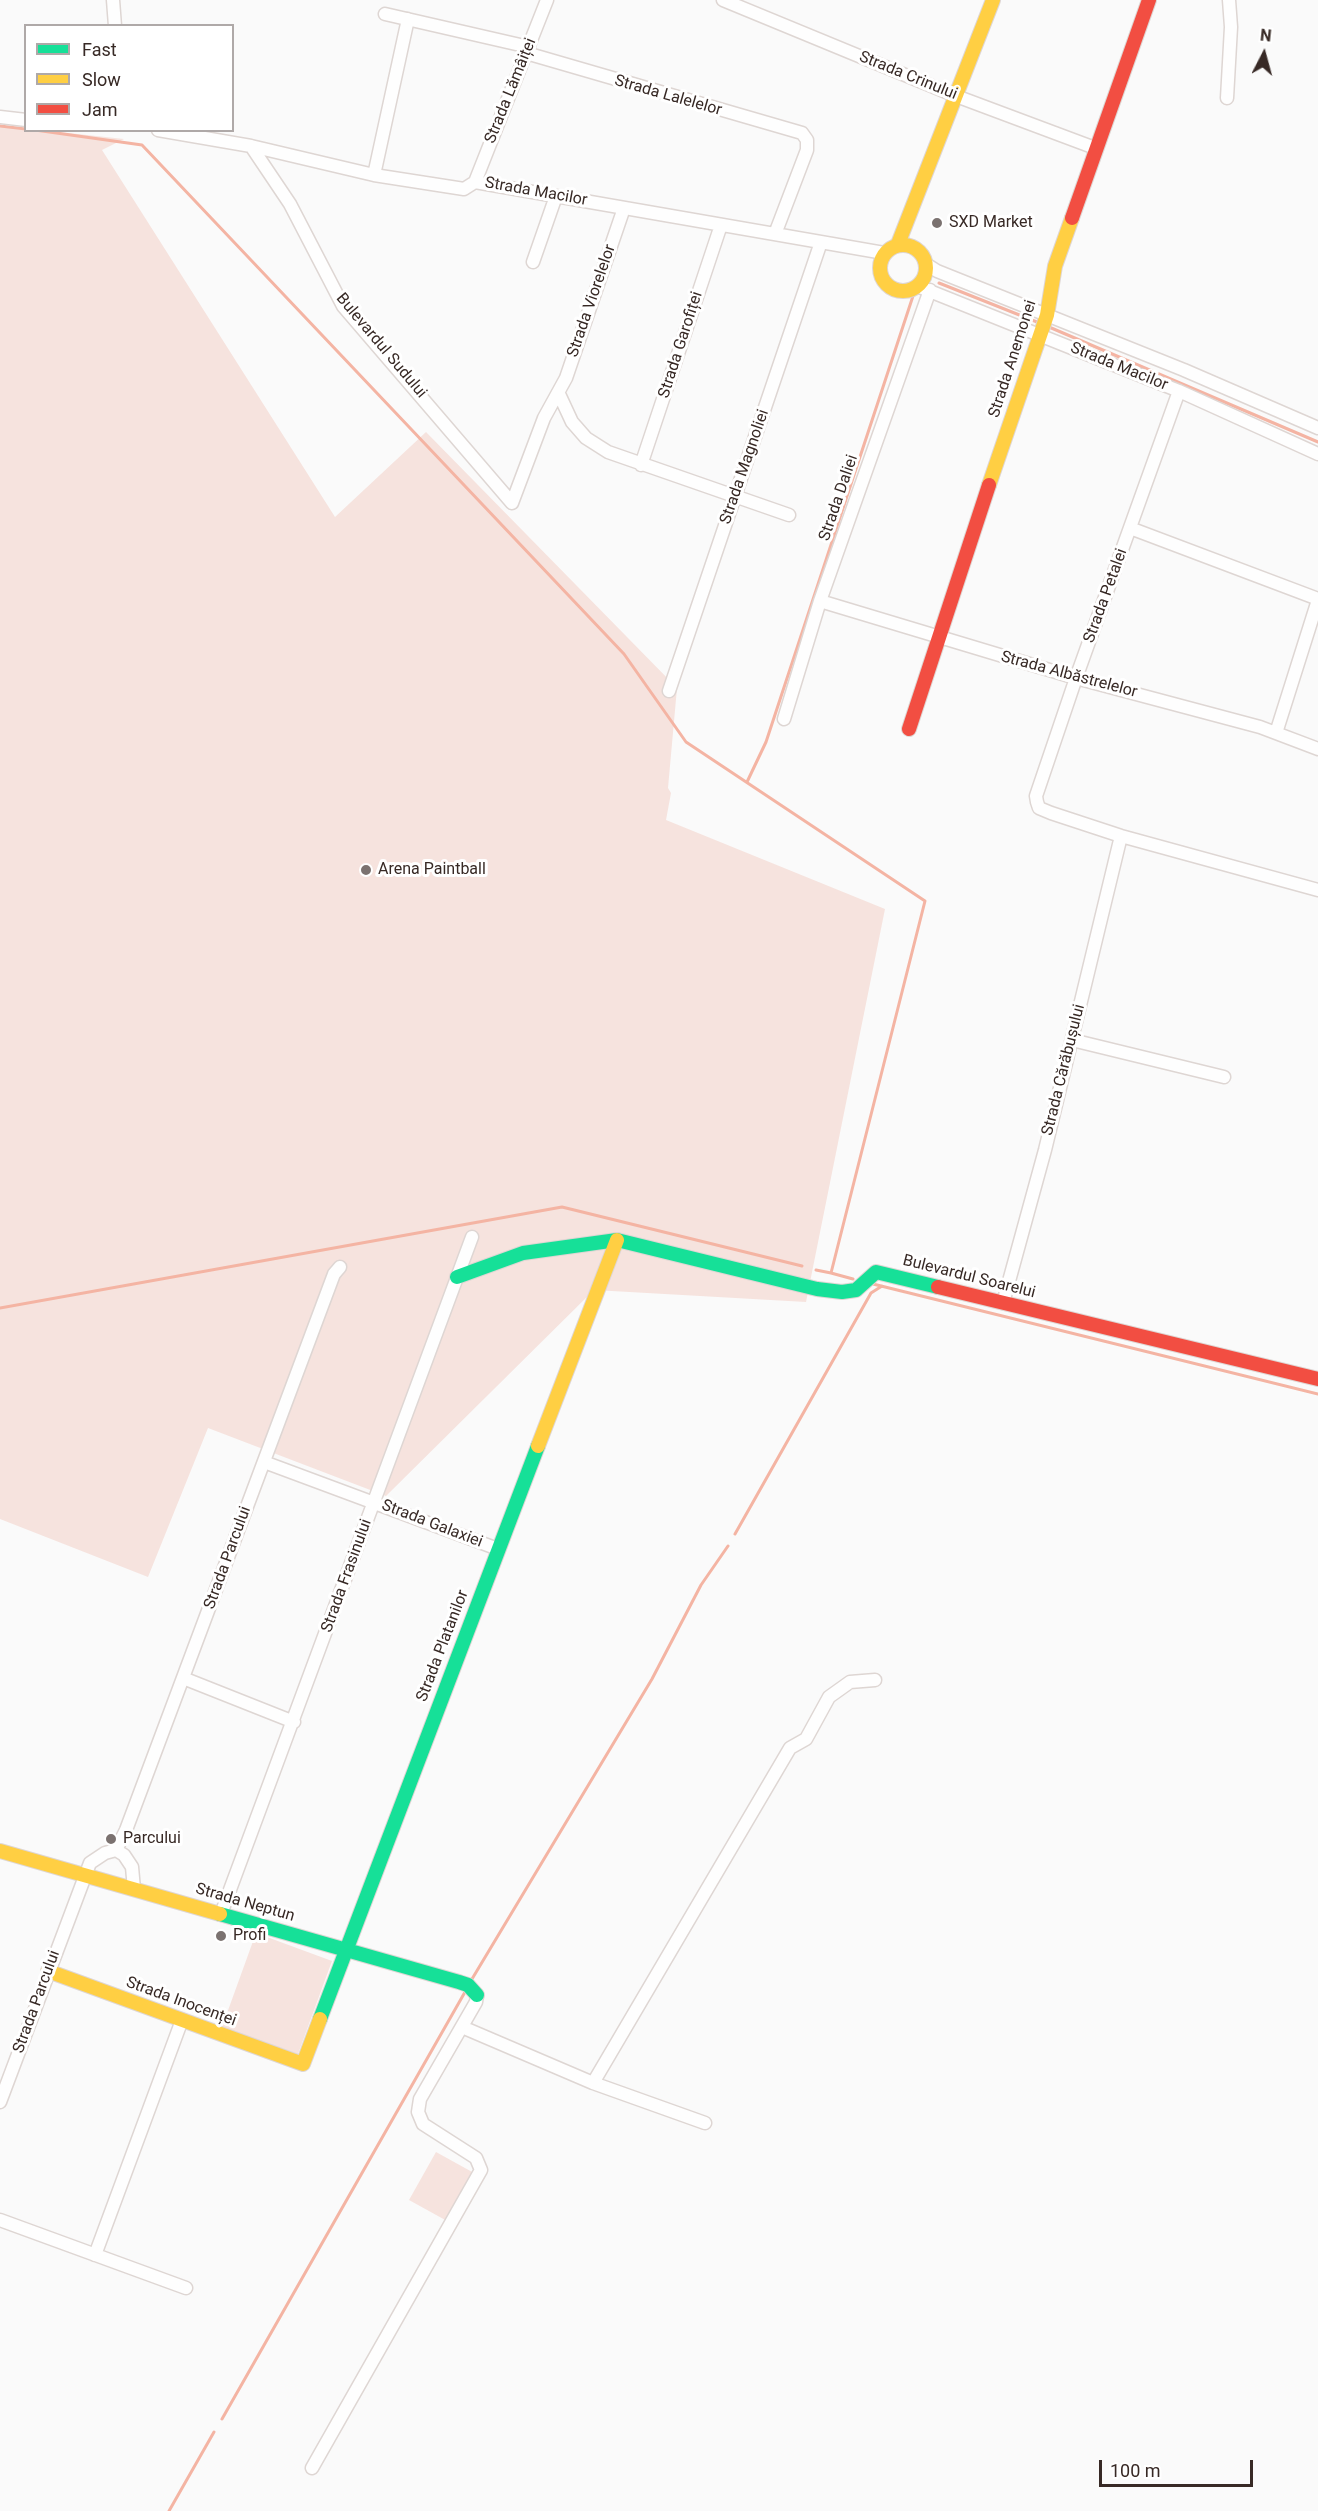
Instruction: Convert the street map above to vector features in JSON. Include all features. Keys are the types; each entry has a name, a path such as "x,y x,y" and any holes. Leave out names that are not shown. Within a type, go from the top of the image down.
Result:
{"street":[{"path":"113,0 115,24"},
{"name":"Strada Lămâiței","path":"475,182 547,0"},
{"name":"Strada Crinului","path":"723,0 956,96 1095,148"},
{"path":"898,244 911,245 921,252 926,264 924,288 899,291 883,281 880,262 884,253 898,244 993,0"},
{"name":"Strada Anemonei","path":"909,729 937,637 1043,324 1054,266 1149,0"},
{"path":"1227,98 1232,27 1229,0"},
{"name":"Strada Lalelelor","path":"385,14 527,50 802,133 807,140 807,150 776,234"},
{"path":"374,175 408,19"},
{"path":"0,117 24,120"},
{"name":"Strada Macilor","path":"170,132 250,146 374,175 464,189 475,182 884,253"},
{"name":"Bulevardul Sudului","path":"250,146 290,204 343,306 512,503"},
{"path":"533,262 556,196"},
{"name":"Strada Viorelelor","path":"512,503 544,418 559,394 624,208"},
{"name":"Strada Garofiței","path":"641,465 721,225"},
{"name":"Strada Magnoliei","path":"669,692 821,242"},
{"name":"Strada Macilor","path":"926,264 1179,391 1318,454"},
{"name":"Strada Macilor","path":"924,288 1043,324 1318,428"},
{"name":"Strada Daliei","path":"784,719 820,601 924,288"},
{"name":"Strada Petalei","path":"1121,836 1040,808 1036,796 1179,391"},
{"path":"559,394 572,422 586,438 608,452 789,516"},
{"path":"1130,528 1318,599 1276,733"},
{"name":"Strada Albăstrelelor","path":"820,601 1076,678 1276,733 1318,749"},
{"path":"1121,836 1318,890"},
{"name":"Strada Cărăbușului","path":"1003,1303 1072,1040 1121,836"},
{"path":"1072,1040 1224,1077"},
{"name":"Strada Frasinului","path":"221,1914 472,1237"},
{"path":"457,1277 523,1253 618,1240"},
{"name":"Bulevardul Soarelui","path":"618,1240 817,1289 842,1292 856,1290 876,1272 1318,1379"},
{"name":"Strada Platanilor","path":"303,2064 345,1949 618,1240"},
{"name":"Strada Parcului","path":"0,2102 84,1875 90,1863 105,1853 116,1850 126,1830 334,1274 339,1267"},
{"name":"Strada Galaxiei","path":"264,1462 498,1549"},
{"path":"183,1678 294,1722"},
{"path":"593,2083 790,1748 806,1739 829,1697 850,1682 875,1680"},
{"path":"116,1850 124,1855 132,1867 134,1889"},
{"name":"Strada Neptun","path":"0,1851 459,1982 468,1985 477,1995"},
{"name":"Strada Inocenței","path":"48,1971 303,2064"},
{"path":"312,2468 481,2170 476,2158 423,2124 418,2112 420,2099 476,2002 477,1995"},
{"path":"95,2255 182,2020"},
{"path":"462,2027 593,2083 705,2123"},
{"path":"0,2220 186,2288"}],"shaded area":[{"path":"0,125 24,128 24,132 59,132 124,139 102,150 335,517 426,432 677,688 668,788 671,793 666,820 885,909 806,1302 594,1290 386,1496 208,1428 148,1577 0,1519"},
{"path":"256,1933 332,1961 298,2054 222,2027"},
{"path":"436,2152 474,2173 447,2221 409,2200"}],"waterway":[{"path":"0,126 24,129"},
{"path":"49,132 142,145 624,654 686,742 925,901 831,1273 816,1270"},
{"path":"939,283 1037,322"},
{"path":"747,782 766,742 913,296"},
{"path":"1049,327 1318,442"},
{"path":"0,1308 562,1207 802,1266"},
{"path":"831,1273 853,1279"},
{"path":"873,1284 1318,1394"},
{"path":"735,1534 871,1293 882,1286"},
{"path":"472,1979 652,1679 701,1585 728,1546"},
{"path":"222,2419 465,1992"},
{"path":"169,2511 214,2432"}],"traffic: fast":[{"path":"457,1277 523,1253 617,1240 817,1289 842,1292 856,1290 876,1272 938,1287"},
{"path":"320,2019 538,1446"},
{"path":"220,1914 459,1982 468,1985 477,1995"}],"traffic: slow":[{"path":"898,244 993,0"},
{"path":"989,485 1047,315 1055,266 1072,218"},
{"path":"903,245 912,246 920,251 925,259 926,268 925,277 920,285 912,290 903,291 894,290 886,285 881,277 880,268 881,259 886,251 894,246 903,245"},
{"path":"538,1446 617,1240"},
{"path":"0,1851 220,1914"},
{"path":"48,1971 303,2064 320,2019"}],"traffic: jam":[{"path":"1072,218 1149,0"},
{"path":"909,729 989,485"},
{"path":"938,1287 1318,1379"}],"place":[{"name":"SXD Market","path":"937,223"},
{"name":"Arena Paintball","path":"366,870"},
{"name":"Parcului","path":"111,1839"},
{"name":"Profi","path":"221,1936"}]}
